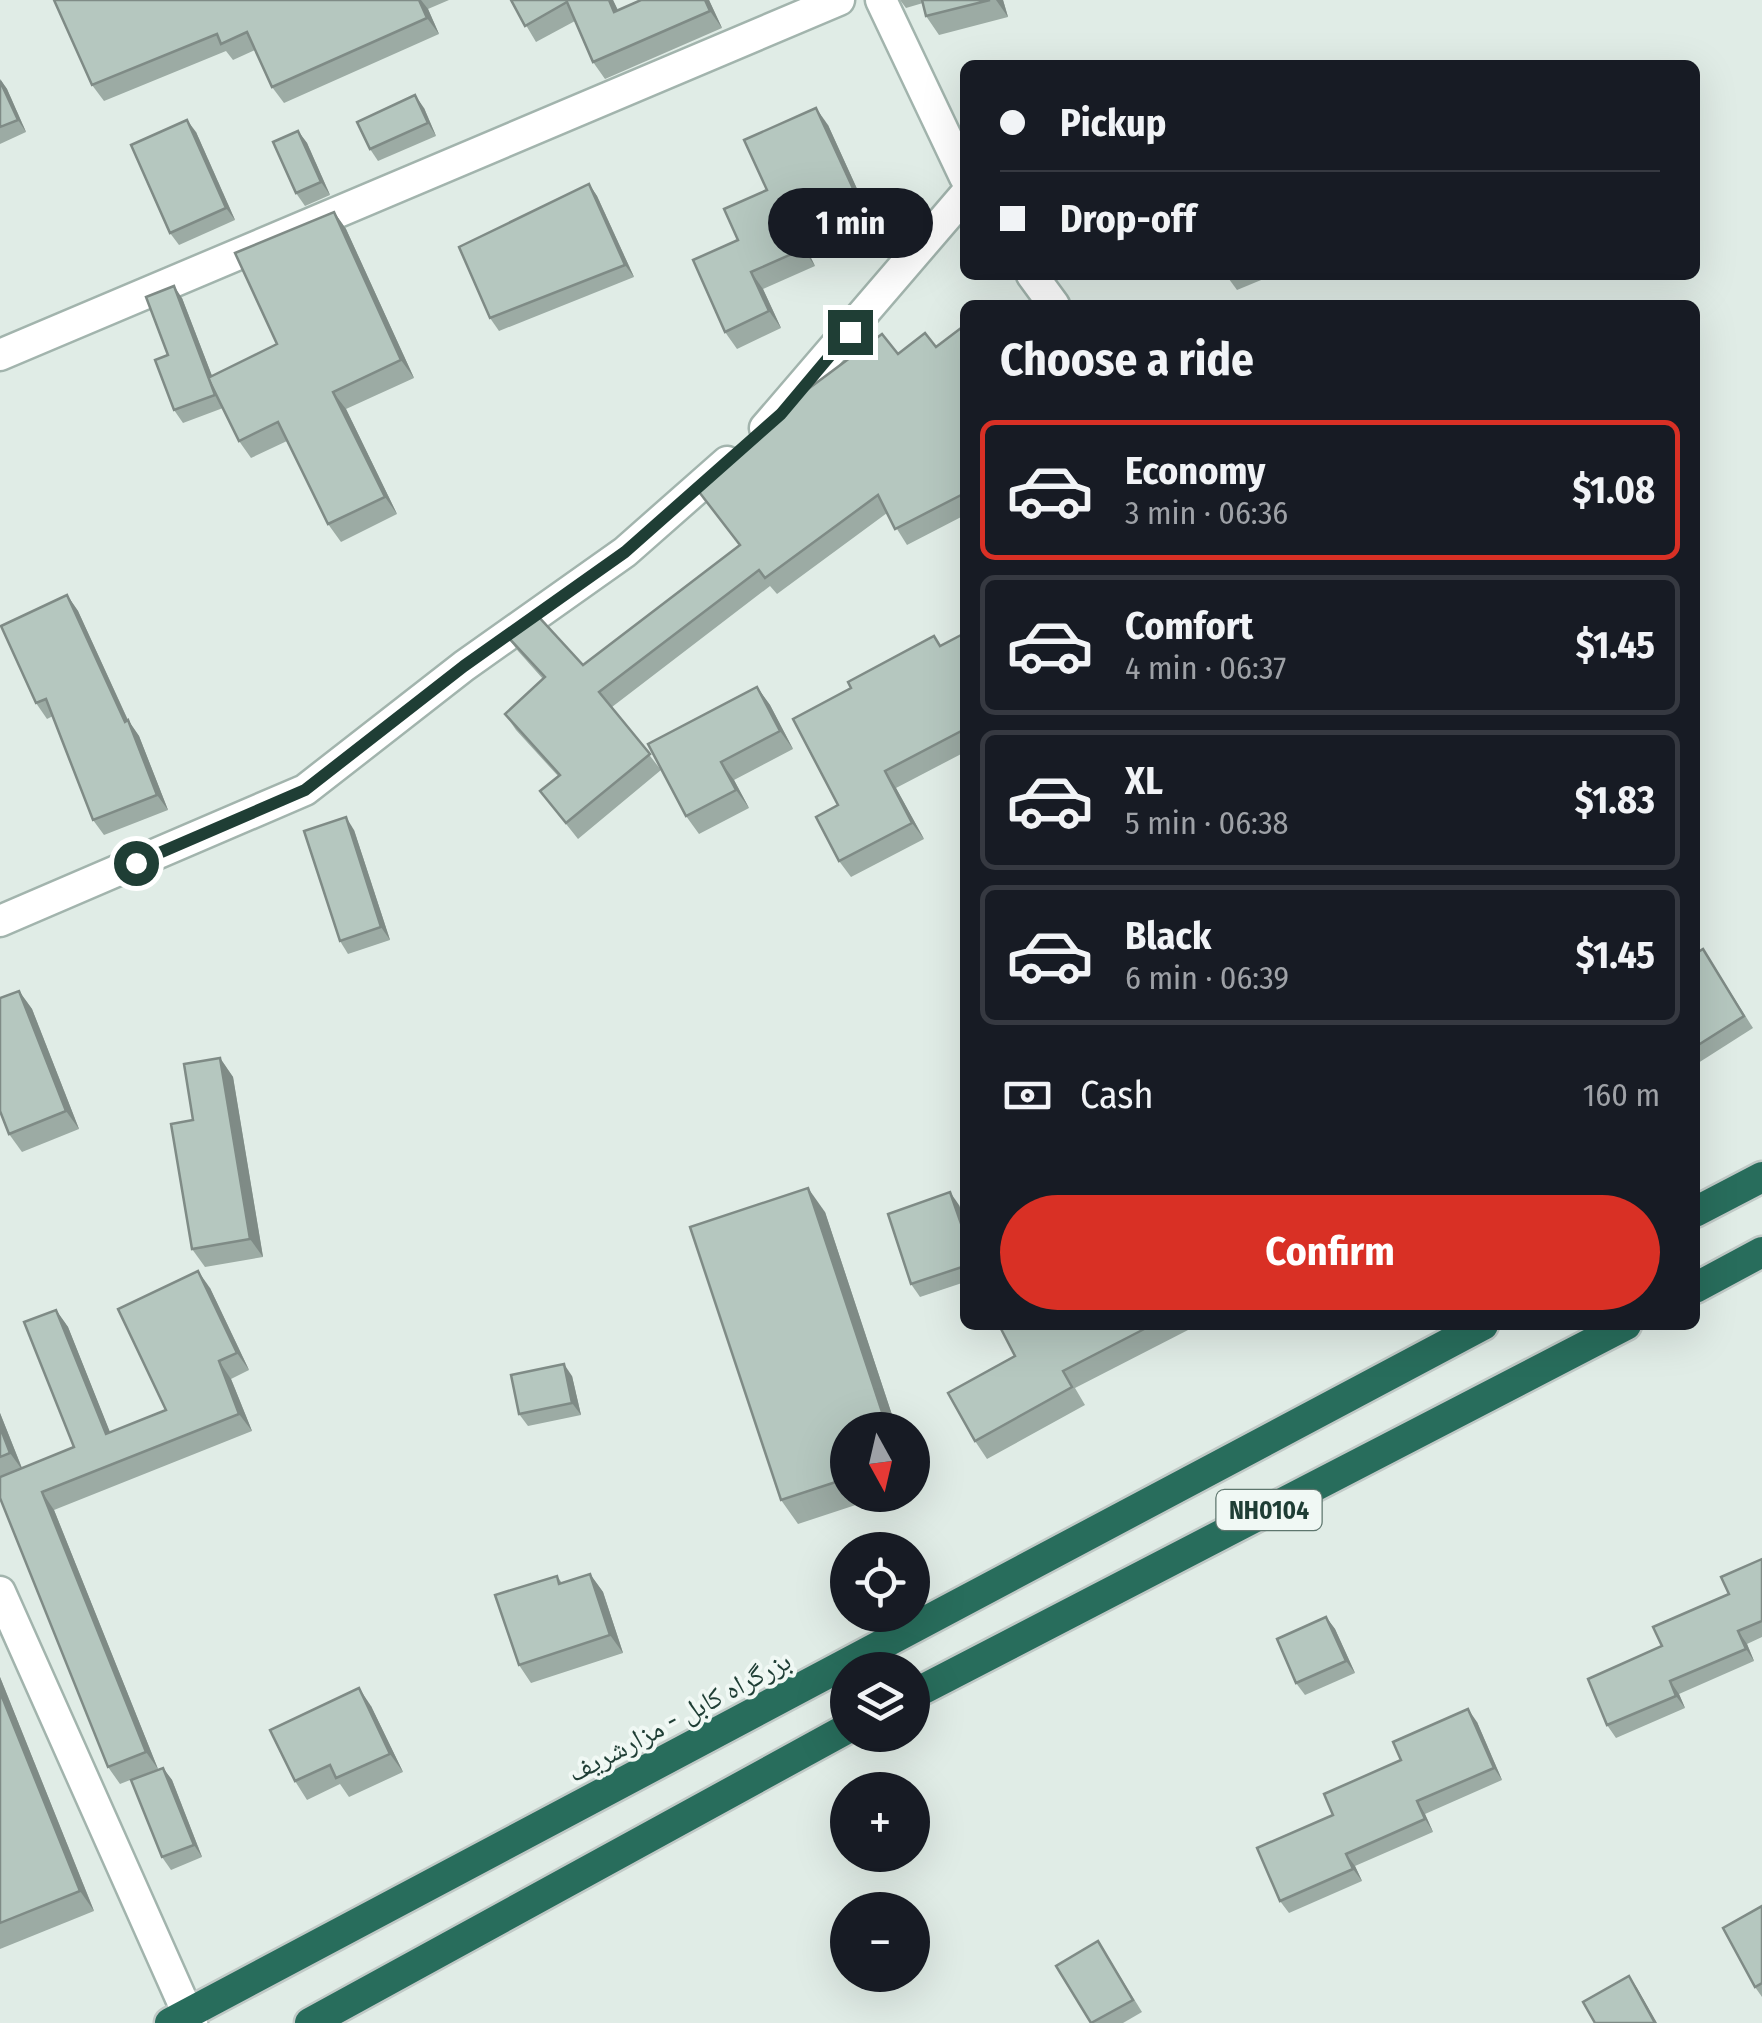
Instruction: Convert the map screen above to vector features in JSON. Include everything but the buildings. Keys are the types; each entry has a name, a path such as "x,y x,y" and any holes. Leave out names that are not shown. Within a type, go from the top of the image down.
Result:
{"highway":[{"path":"1700,1209 1762,1177"},
{"path":"1700,1285 1762,1252"},
{"name":"بزرگراه کابل - مزارشریف","path":"183,2020 1474,1330"},
{"name":"NH0104","path":"930,1685 1614,1330"},
{"path":"310,2023 830,1738"}],"street":[{"path":"0,355 839,0"},
{"path":"881,0 960,166"},
{"path":"0,921 305,790 464,666 625,552 781,414 960,201"},
{"path":"0,1592 183,2020"}],"route":[{"path":"136,863 305,790 464,666 625,552 781,414 850,332"}]}
